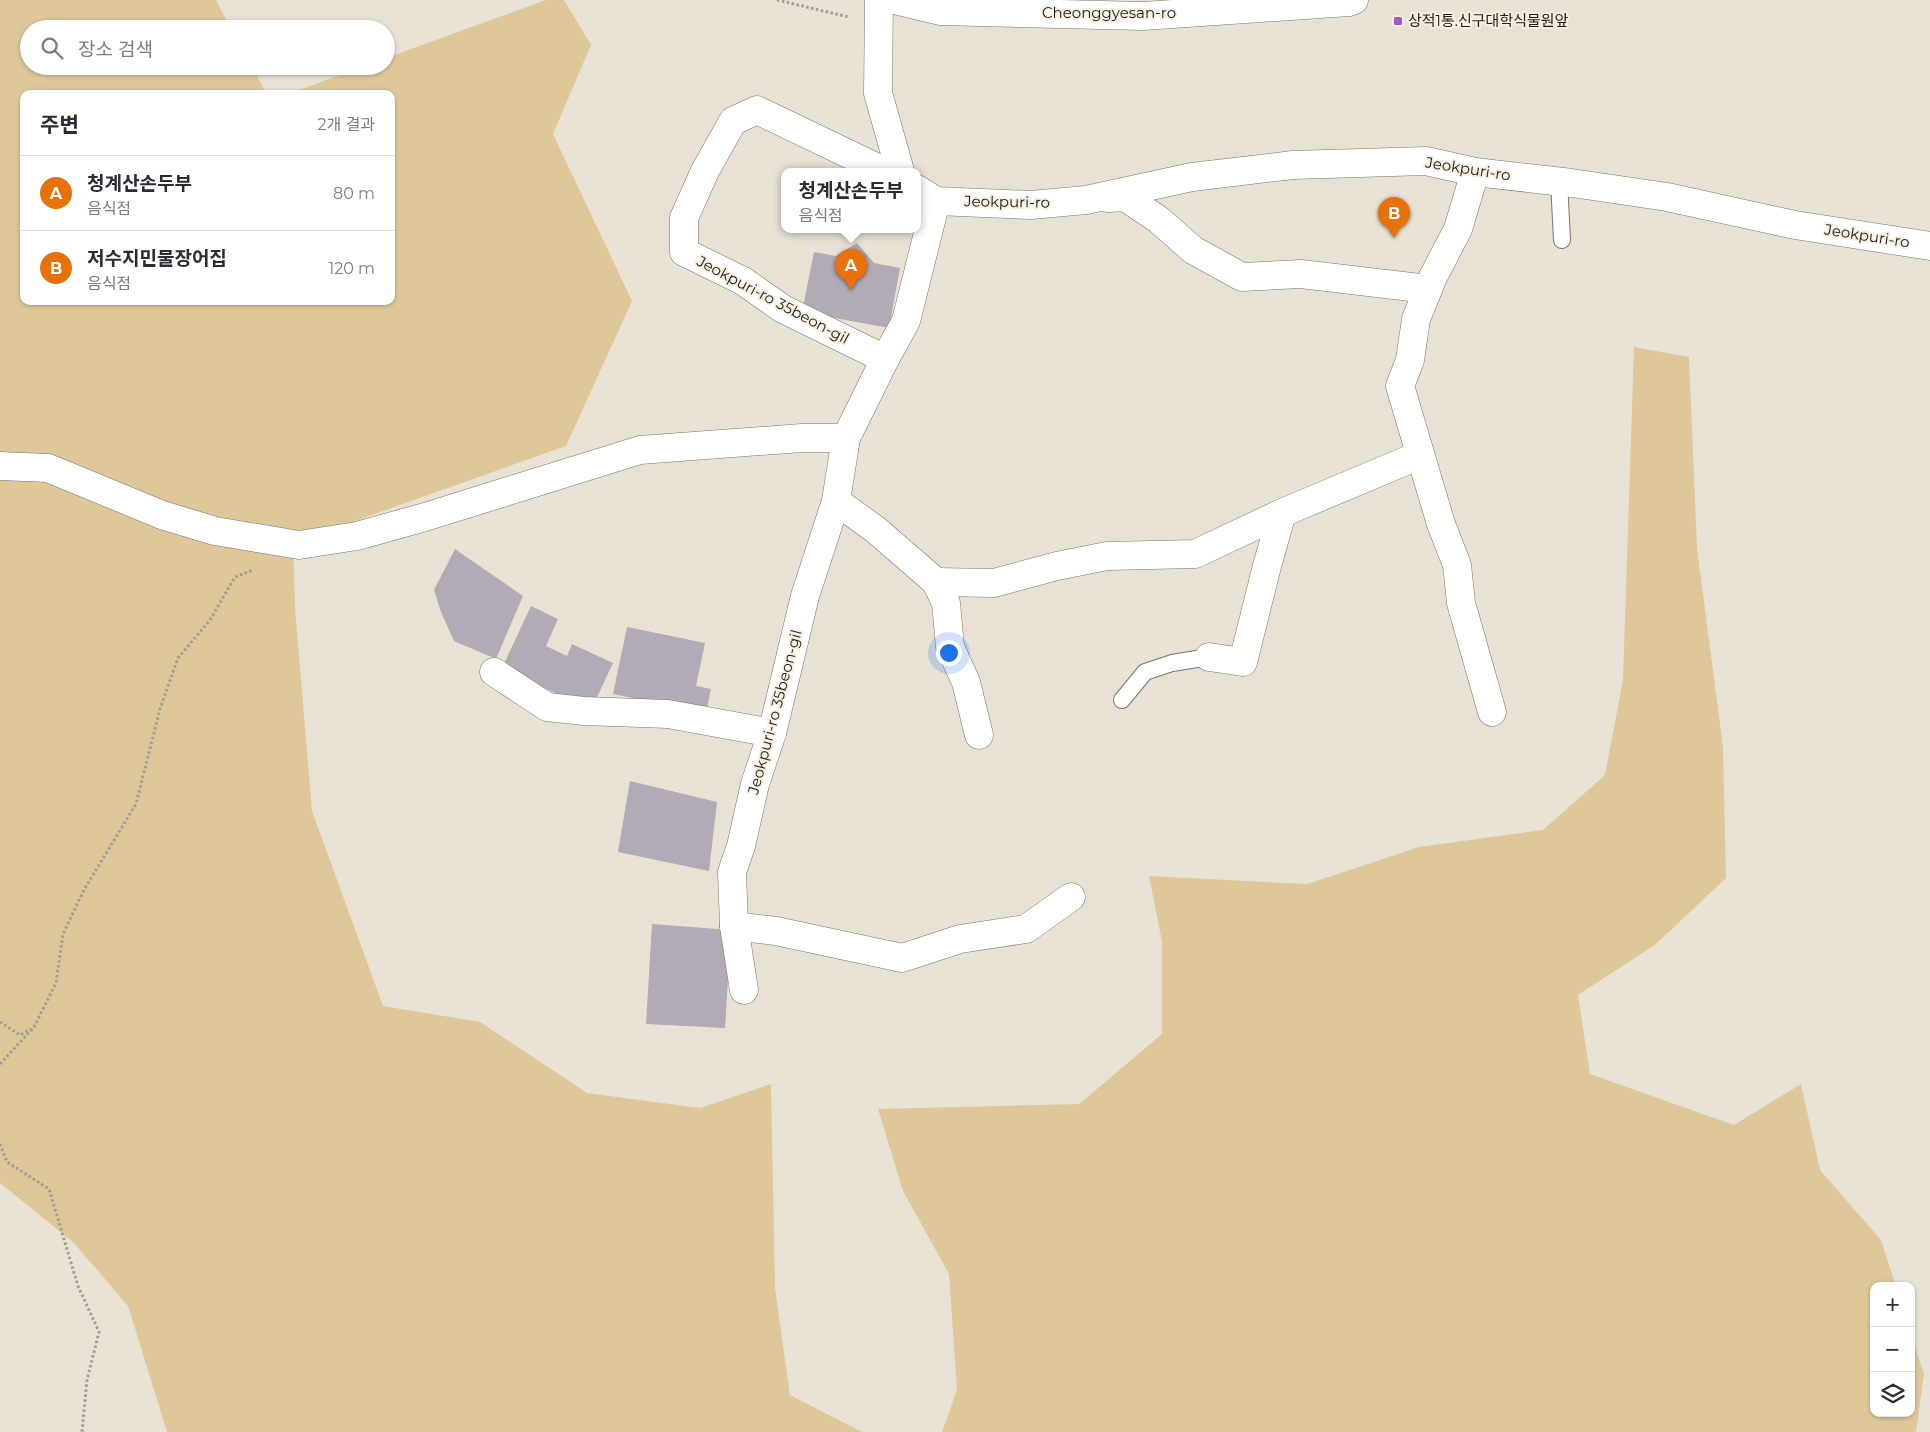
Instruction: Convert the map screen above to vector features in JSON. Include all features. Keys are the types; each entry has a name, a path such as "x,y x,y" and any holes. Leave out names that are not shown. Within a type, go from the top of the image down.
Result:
{"street":[{"path":"879,0 878,93 899,168"},
{"name":"Cheonggyesan-ro","path":"894,0 940,11 1143,16 1354,0"},
{"name":"Jeokpuri-ro 35beon-gil","path":"878,168 757,110 734,121 705,171 684,218 684,252 743,281 783,309 885,359"},
{"name":"Jeokpuri-ro","path":"927,195 1031,205 1086,200 1192,177 1293,165 1426,161 1475,172 1559,181 1667,197 1795,225 1930,246"},
{"path":"1475,172 1458,229 1428,289 1416,319 1410,360 1400,386 1441,524 1457,565 1461,603 1492,712"},
{"name":"Jeokpuri-ro 35beon-gil","path":"921,231 927,195"},
{"path":"1086,200 1126,197 1158,220 1192,250 1242,277 1301,274 1428,289"},
{"name":"Jeokpuri-ro 35beon-gil","path":"744,990 734,926 732,872 741,846 755,784 772,733 805,596 836,501 846,438 906,320 921,233"},
{"path":"0,466 48,468 162,515 215,530 300,545 357,536 425,517 640,450 802,438 846,438"},
{"path":"936,582 994,583 1057,566 1107,556 1194,554 1420,455"},
{"path":"836,501 876,530 936,582 946,603 950,648 966,682 979,734"},
{"path":"1209,657 1243,662 1282,514"},
{"path":"494,672 548,707 584,711 668,714 772,733"},
{"path":"734,926 776,931 902,958 960,939 1026,929 1071,897"}],"lane":[{"path":"1559,181 1562,240"},
{"path":"1122,700 1145,672 1172,663 1209,657"}],"path":[{"path":"0,1064 34,1027 56,983 63,934 85,888 136,804 160,709 178,658 210,620 235,577 258,568"},
{"path":"0,1022 20,1034 34,1027"},
{"path":"0,1144 7,1162 49,1189 78,1286 99,1332 87,1380 82,1432"}],"shaded area":[{"path":"0,0 216,0 226,20 20,20 20,75 256,75 264,90 20,90 20,305 395,305 395,90 299,90 340,75 395,75 395,55 546,0 564,0 591,45 553,134 632,301 566,446 293,543 295,607 312,811 383,1006 480,1022 587,1093 700,1108 771,1084 775,1288 790,1395 862,1432 167,1432 128,1306 74,1243 0,1183"},
{"path":"1634,347 1689,357 1697,548 1723,747 1726,878 1656,944 1578,995 1590,1074 1734,1125 1801,1084 1820,1170 1881,1240 1895,1282 1870,1282 1870,1417 1915,1417 1915,1346 1924,1374 1916,1432 942,1432 957,1390 949,1274 903,1191 878,1109 1079,1104 1162,1034 1162,942 1149,876 1307,884 1419,847 1543,830 1605,775 1623,680"}],"building":[{"path":"857,243 874,263 900,268 889,328 802,312 814,252 836,256"},
{"path":"455,549 523,596 496,659 454,641 441,612 434,590"},
{"path":"531,606 558,619 546,646 567,656 572,644 613,663 591,710 502,668"},
{"path":"627,627 705,643 696,686 711,689 706,713 613,694"},
{"path":"630,781 717,802 709,871 618,852"},
{"path":"652,924 731,930 725,1028 646,1024"}],"place":[{"name":"상적1통.신구대학식물원앞","path":"1398,21"},
{"name":"저수지민물장어집","path":"1394,238"},
{"name":"청계산손두부","path":"851,290"}]}
